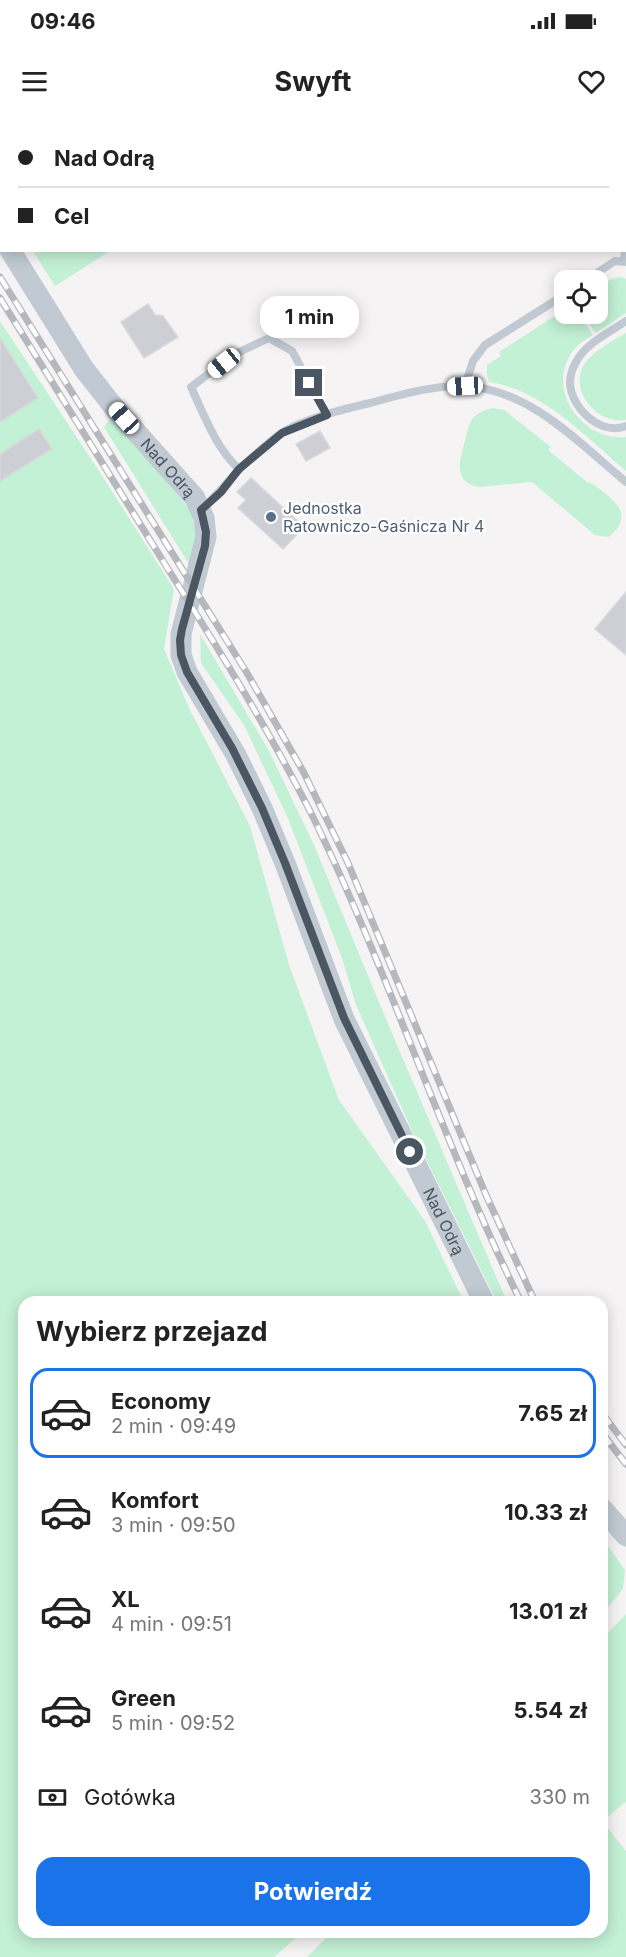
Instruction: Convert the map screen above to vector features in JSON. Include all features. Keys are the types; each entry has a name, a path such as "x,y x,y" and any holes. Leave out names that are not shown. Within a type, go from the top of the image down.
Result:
{"street":[{"name":"Nad Odrą","path":"11,252 84,369 113,406 191,493 201,510 206,537 181,634 184,665 259,800 344,1018 481,1296"},
{"path":"608,1515 626,1536"}],"lane":[{"path":"601,270 615,261 625,261"},
{"path":"465,386 473,361 485,345 554,301"},
{"path":"626,321 581,354 571,375 570,386 582,411 596,423 609,428 626,426"},
{"path":"239,469 231,462 209,426 191,387 235,354 269,338 292,351 327,415"},
{"path":"201,510 221,492 239,469 282,433 327,415 436,388 465,386 492,391 522,402 560,426 626,482"}],"green space":[{"path":"34,252 108,252 55,286"},
{"path":"622,277 626,279 626,313 596,333 589,324 608,324 608,281"},
{"path":"554,316 554,324 585,324 593,335 573,350 564,372 563,386 567,400 585,424 611,437 626,437 626,471 546,405 528,394 489,382 487,365 501,356 499,352"},
{"path":"0,321 174,589 164,649 189,708 250,826 289,965 339,1100 425,1221 461,1296 18,1296 18,1938 296,1938 274,1957 0,1957"},
{"path":"626,333 626,420 615,420 605,417 588,404 582,394 580,373 593,354"},
{"path":"492,408 504,410 551,447 548,450 613,500 622,516 615,532 609,537 595,535 532,482 479,487 465,480 461,475 460,462 470,424 476,415"},
{"path":"110,419 170,484 192,513 196,536 189,564 104,427"},
{"path":"200,634 269,751 314,845 504,1296 494,1296 412,1131 356,1005 342,958 287,816 244,725 201,663"},
{"path":"608,1546 625,1570 623,1589 608,1607"},
{"path":"626,1614 626,1802 608,1816 608,1633"},
{"path":"608,1828 626,1851 626,1957 307,1957 326,1938 608,1938"}],"building":[{"path":"148,304 155,315 163,316 178,337 144,358 121,322"},
{"path":"0,338 38,398 0,422"},
{"path":"39,429 52,449 0,481 0,454"},
{"path":"320,431 330,448 306,461 296,444"},
{"name":"Jednostka Ratowniczo-Gaśnicza Nr 4","path":"251,478 304,527 283,549 238,508 246,500 237,492"},
{"path":"626,592 626,655 595,629"}],"railway":[{"path":"0,277 247,673 304,773 348,863 486,1195 532,1296"},
{"path":"0,298 225,660 279,752 312,815 367,936 466,1182 518,1296"},
{"path":"608,1421 626,1445"},
{"path":"608,1441 626,1464"}],"place":[{"name":"Jednostka Ratowniczo-Gaśnicza Nr 4","path":"271,517"}],"route":[{"path":"309,383 327,415 282,433 239,469 221,492 201,510 205,522 205,546 182,629 181,655 190,679 232,748 262,808 344,1018 410,1152"}]}
